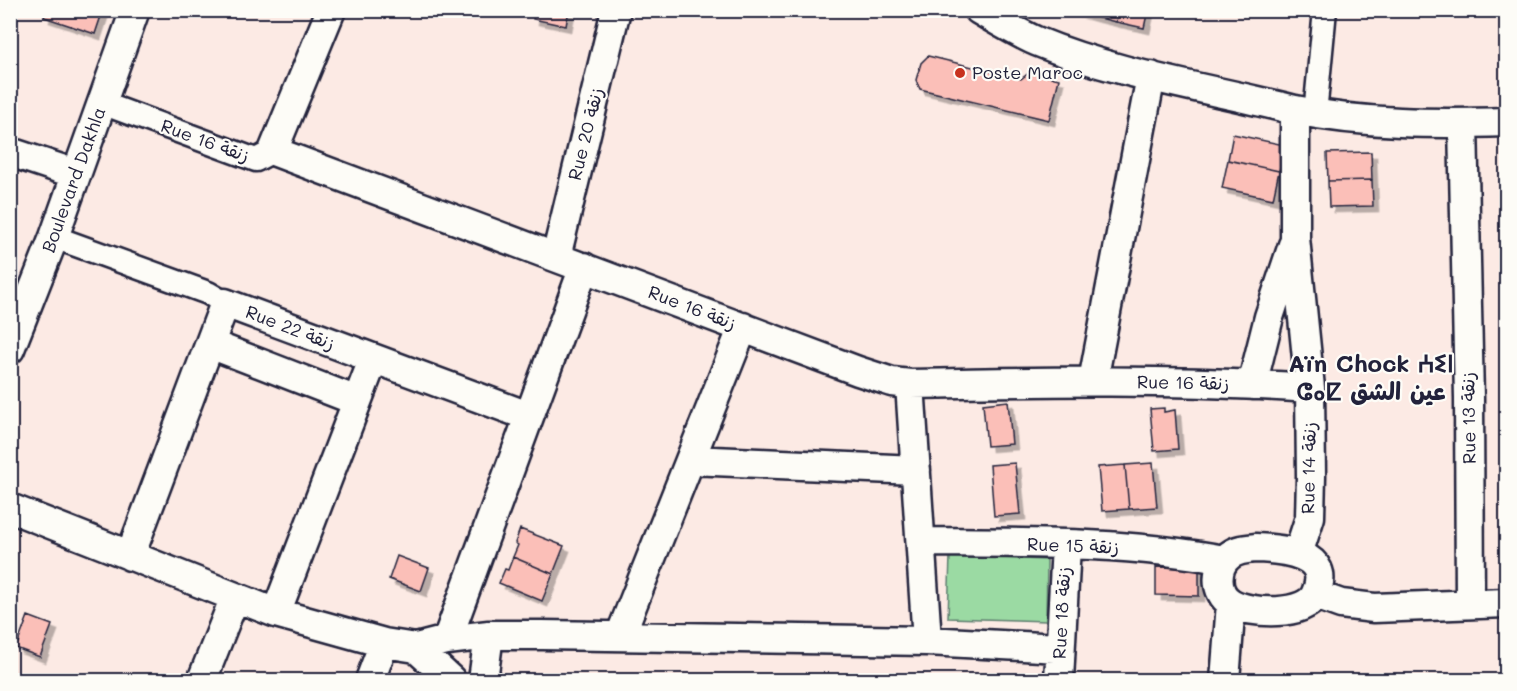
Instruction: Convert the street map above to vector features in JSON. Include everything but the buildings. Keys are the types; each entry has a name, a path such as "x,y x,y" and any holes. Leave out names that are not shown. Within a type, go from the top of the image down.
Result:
{"street":[{"name":"Boulevard Dakhla","path":"10,349 54,237 135,10"},
{"path":"273,151 331,10"},
{"name":"Rue 20 زنقة","path":"556,257 615,10"},
{"path":"1305,112 1325,10"},
{"path":"987,13 1035,40 1058,49 1151,76 1305,112 1384,121 1506,122"},
{"path":"1093,381 1151,76"},
{"name":"Rue 16 زنقة","path":"102,103 256,160 273,151 892,382 910,384 1093,381 1252,384 1310,388"},
{"name":"Rue 14 زنقة","path":"1298,554 1311,507 1310,388 1295,238 1305,112"},
{"name":"Rue 13 زنقة","path":"1463,123 1470,398 1470,604"},
{"path":"10,152 76,174"},
{"name":"Rue 22 زنقة","path":"54,237 208,293 225,303 373,360 528,416"},
{"name":"Rue 14 زنقة","path":"1252,384 1269,317 1295,238"},
{"path":"447,640 584,267"},
{"path":"130,556 225,303"},
{"path":"620,636 743,327"},
{"path":"210,344 357,401"},
{"path":"276,613 373,360"},
{"path":"910,384 927,641"},
{"path":"690,460 916,470"},
{"path":"10,508 276,613 384,643 416,648 447,640 489,635 927,641 1059,648"},
{"name":"Rue 15 زنقة","path":"921,542 1066,545 1186,553 1224,560"},
{"name":"Rue 18 زنقة","path":"1059,681 1066,545"},
{"path":"1240,549 1283,550 1298,554 1314,564 1319,582 1316,595 1303,607 1292,610 1257,610 1231,603 1221,590 1218,581 1219,571 1224,560 1240,549"},
{"path":"1316,595 1341,604 1374,608 1506,603"},
{"path":"202,681 235,597"},
{"path":"1225,681 1231,603"},
{"path":"483,681 489,635"},
{"path":"370,681 384,643"},
{"path":"416,648 451,681"}],"green space":[{"path":"950,556 1047,560 1046,621 948,618"}],"place":[{"name":"Poste Maroc","path":"960,73"}],"district":[{"name":"Aïn Chock ⵄⵉⵏ ⵛⴰⵇ عين الشق","path":"1371,378"}]}
